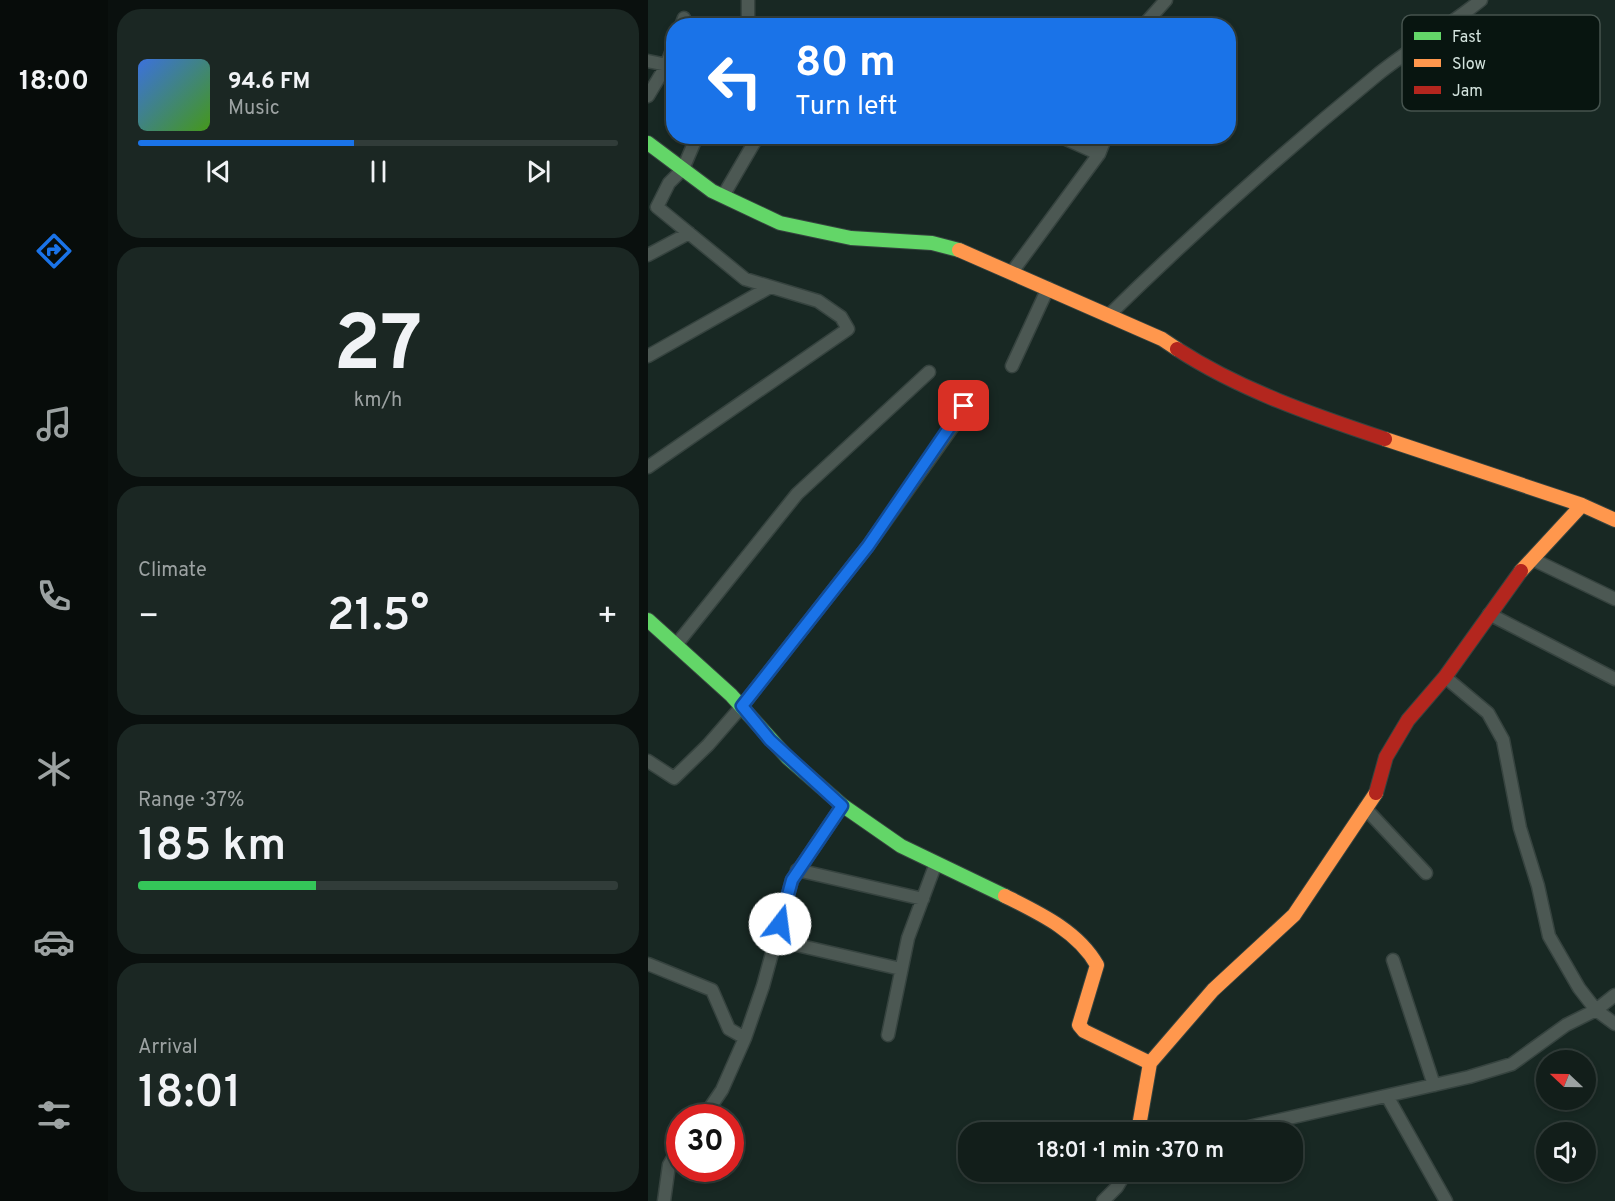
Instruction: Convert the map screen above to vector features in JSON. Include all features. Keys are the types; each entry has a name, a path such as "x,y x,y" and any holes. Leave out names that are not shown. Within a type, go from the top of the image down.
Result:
{"street":[{"path":"748,0 748,18"},
{"path":"1150,18 1166,0"},
{"path":"1460,15 1481,0"},
{"path":"1109,315 1191,235 1300,139 1402,57"},
{"path":"648,61 666,65"},
{"path":"648,96 666,71"},
{"path":"648,143 723,196 780,223 851,238 932,243 971,253 1162,339 1205,367 1305,412 1582,505 1615,520"},
{"path":"648,467 848,328 841,318 818,301 745,279 657,207 669,183 683,169 694,144"},
{"path":"723,196 753,144"},
{"path":"1077,144 1099,154"},
{"path":"1012,272 1099,154 1103,144"},
{"path":"648,255 689,232"},
{"path":"648,356 770,287"},
{"path":"1012,366 1048,288"},
{"path":"676,645 797,494 929,372"},
{"path":"648,761 671,777 677,776 742,706 868,546 959,418 969,395"},
{"path":"1140,1122 1150,1063 1213,990 1294,915 1376,792 1386,757 1408,720 1445,677 1489,614 1532,559 1582,505"},
{"path":"1532,559 1615,599"},
{"path":"1489,614 1615,679"},
{"path":"648,620 742,706 770,740 842,806 936,863 1032,910 1063,930 1085,948 1095,957 1097,965 1079,1024 1084,1031 1150,1063"},
{"path":"1445,677 1488,713 1503,740 1520,828 1538,886 1548,936 1579,988 1596,1010 1615,1024"},
{"path":"712,1104 722,1089 745,1038 792,880 842,806"},
{"path":"1365,808 1426,873"},
{"path":"888,1035 908,938 936,863"},
{"path":"797,870 923,899"},
{"path":"775,940 901,969"},
{"path":"1393,960 1434,1085"},
{"path":"648,964 712,990 729,1029 745,1038"},
{"path":"1272,1122 1434,1085 1512,1064 1566,1025 1596,1010 1615,995"},
{"path":"1388,1096 1446,1201"},
{"path":"664,1201 667,1182"},
{"path":"1103,1201 1121,1182"}],"traffic: fast":[{"path":"648,143 712,191 780,223 851,238 932,243 959,250"},
{"path":"648,620 731,695 788,758 842,805 901,846 1005,896"}],"traffic: slow":[{"path":"959,250 1162,339 1177,349"},
{"path":"1385,439 1582,505 1615,520"},
{"path":"1521,571 1582,505"},
{"path":"1140,1122 1150,1063 1213,990 1294,915 1376,793"},
{"path":"1005,896 1057,924 1079,942 1097,965 1079,1025 1084,1031 1150,1063"}],"traffic: jam":[{"path":"1177,349 1201,364 1252,389 1304,411 1385,439"},
{"path":"1376,793 1386,757 1408,720 1445,677 1521,571"}],"route":[{"path":"780,924 797,870 842,806 770,740 742,706 868,546 959,418 964,406"}]}
